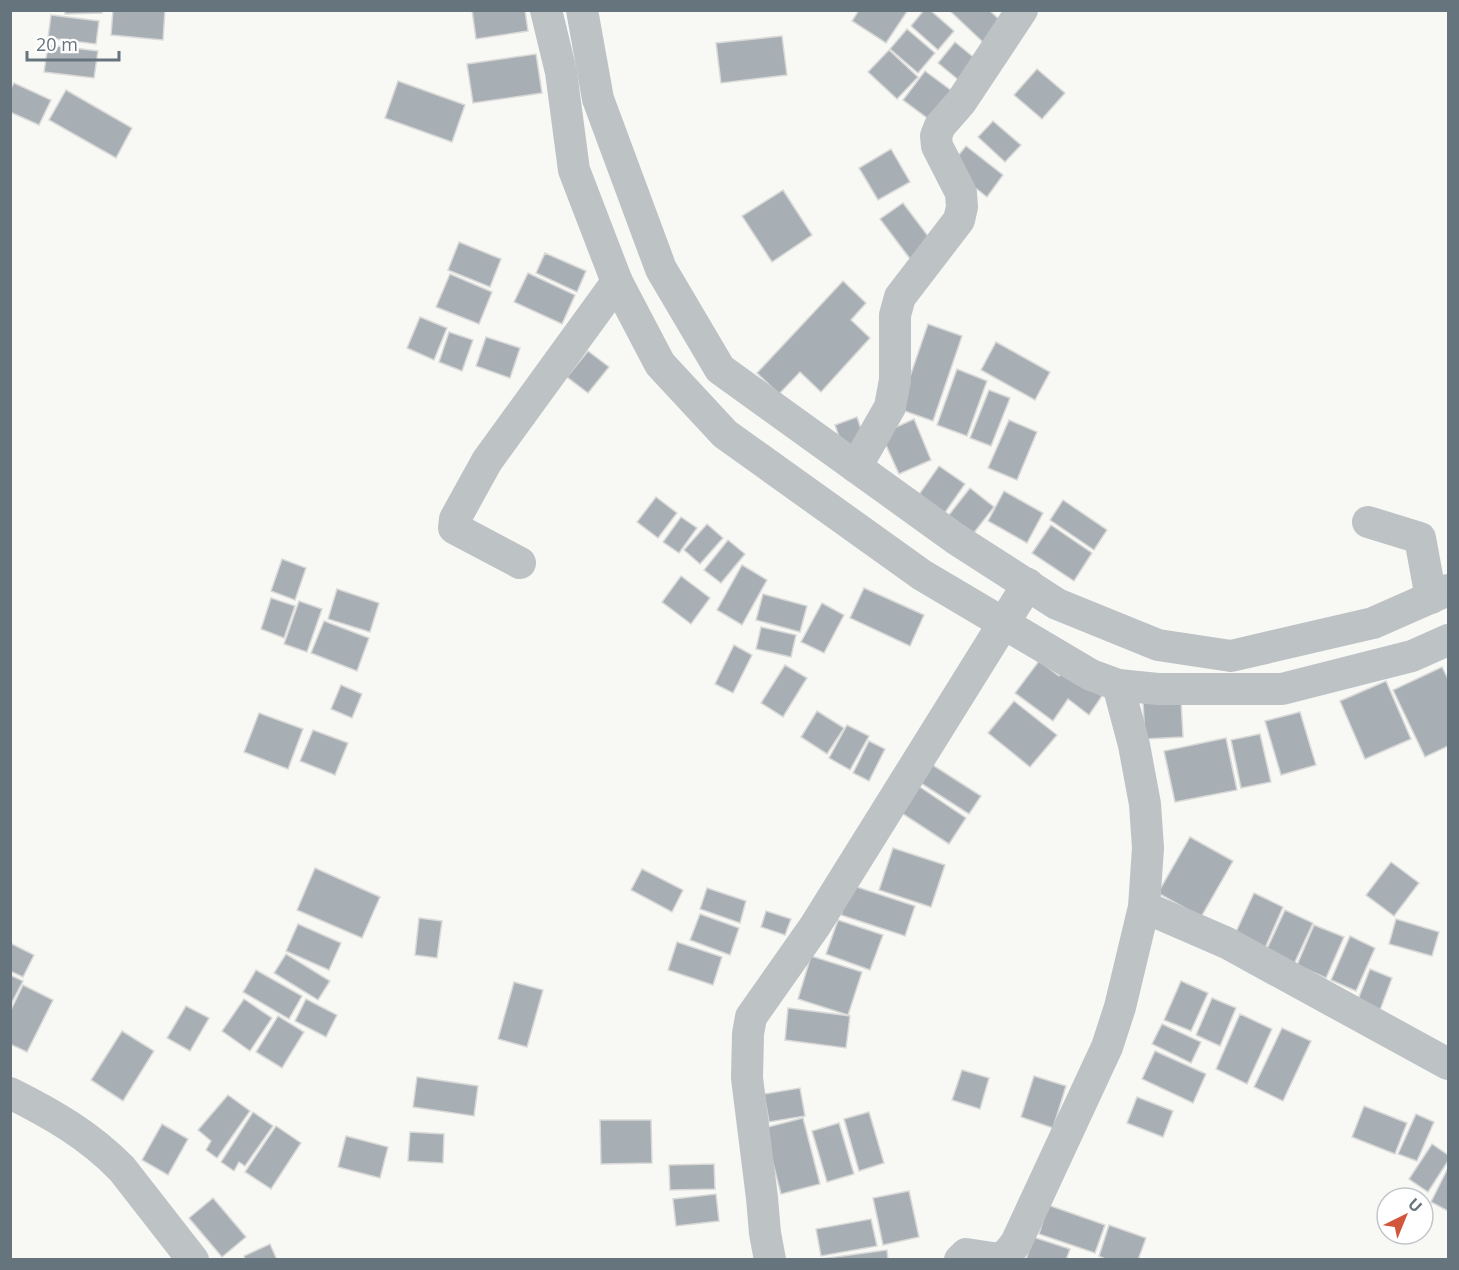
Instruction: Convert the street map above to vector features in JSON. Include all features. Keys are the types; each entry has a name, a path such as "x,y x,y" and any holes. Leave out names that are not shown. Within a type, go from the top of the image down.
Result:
{"street":[{"path":"546,10 561,72 574,170 617,282 660,364 725,434 922,575 1017,602 1057,604 1158,645 1231,656 1372,623 1440,594 1420,538 1368,522"},
{"path":"582,10 598,99 661,269 720,369 956,539 1092,675 1118,685 1158,689 1282,689 1412,656 1449,640"},
{"path":"856,467 890,406 895,380 895,315 900,297 959,220 962,207 961,192 937,146 936,136 940,126 962,102 1022,10"},
{"path":"520,563 454,528 455,519 487,461 617,282"},
{"path":"770,1260 747,1078 748,1034 751,1017 815,926 1017,602"},
{"path":"960,1260 966,1254 999,1259 1016,1243 1107,1047 1120,1007 1144,907 1148,848 1145,804 1134,745 1118,685"},
{"path":"1144,907 1227,943 1449,1064"},
{"path":"10,1093 73,1127 108,1155 122,1169 192,1260"}],"building":[{"path":"65,10 102,10 102,13 65,14"},
{"path":"113,10 165,10 163,40 111,35"},
{"path":"472,10 525,10 528,31 476,39"},
{"path":"859,10 908,10 886,43 852,21"},
{"path":"924,10 930,10 954,31 938,50 911,26"},
{"path":"949,10 989,10 1005,25 986,45"},
{"path":"51,15 99,21 96,44 48,38"},
{"path":"907,29 935,53 918,73 890,49"},
{"path":"782,36 787,75 721,83 716,43"},
{"path":"955,42 978,61 961,82 938,63"},
{"path":"48,45 98,51 94,78 44,72"},
{"path":"889,50 918,77 897,99 868,72"},
{"path":"536,54 542,93 473,103 467,64"},
{"path":"1037,69 1065,93 1042,119 1014,95"},
{"path":"925,71 956,94 934,123 903,100"},
{"path":"398,81 465,105 452,142 385,118"},
{"path":"14,83 51,100 39,125 10,112 10,90"},
{"path":"66,90 132,128 116,158 49,120"},
{"path":"993,121 1021,145 1005,162 978,137"},
{"path":"966,146 1003,175 987,197 949,167"},
{"path":"891,149 910,182 878,200 859,168"},
{"path":"783,190 812,235 772,262 742,216"},
{"path":"903,203 934,244 911,260 880,219"},
{"path":"459,242 501,259 490,287 448,270"},
{"path":"545,253 586,271 577,292 536,273"},
{"path":"528,273 575,295 562,324 514,302"},
{"path":"450,274 492,292 479,324 436,307"},
{"path":"843,281 866,303 851,320 870,338 821,392 800,372 779,394 757,373"},
{"path":"420,317 447,328 434,360 407,348"},
{"path":"928,324 962,336 933,421 899,409"},
{"path":"449,332 473,340 462,371 439,362"},
{"path":"486,337 520,348 510,378 476,366"},
{"path":"996,342 1050,372 1035,400 981,370"},
{"path":"588,351 609,367 588,393 567,377"},
{"path":"957,369 987,381 967,436 937,425"},
{"path":"989,390 1010,398 991,446 970,438"},
{"path":"857,417 865,441 843,448 835,425"},
{"path":"914,419 931,460 899,474 881,434"},
{"path":"1009,420 1037,432 1017,480 988,468"},
{"path":"939,466 965,484 939,521 913,503"},
{"path":"970,488 994,507 969,539 945,520"},
{"path":"1004,491 1043,513 1027,543 988,521"},
{"path":"656,497 677,513 658,538 637,522"},
{"path":"1063,500 1107,530 1094,550 1050,520"},
{"path":"681,517 697,528 679,553 663,542"},
{"path":"707,524 723,538 700,564 684,550"},
{"path":"1051,525 1092,553 1074,581 1032,553"},
{"path":"728,540 745,554 721,583 704,570"},
{"path":"282,559 306,568 295,600 271,591"},
{"path":"742,565 767,580 742,625 717,610"},
{"path":"681,576 710,598 691,624 662,602"},
{"path":"864,588 924,615 910,646 850,618"},
{"path":"337,589 379,603 370,632 328,619"},
{"path":"763,594 807,606 800,632 756,620"},
{"path":"271,598 295,606 284,638 261,629"},
{"path":"299,601 322,609 307,652 284,644"},
{"path":"822,603 844,615 824,653 801,642"},
{"path":"324,621 369,638 357,671 311,653"},
{"path":"761,627 796,635 791,657 756,649"},
{"path":"734,645 752,655 733,693 715,684"},
{"path":"1039,661 1059,676 1064,668 1102,696 1089,715 1068,699 1053,721 1015,693"},
{"path":"785,665 807,678 783,717 761,703"},
{"path":"1442,667 1448,679 1448,746 1425,757 1393,690"},
{"path":"1386,681 1411,739 1365,759 1340,701"},
{"path":"341,685 362,694 352,718 331,709"},
{"path":"1181,700 1183,737 1145,739 1143,702"},
{"path":"1014,701 1057,735 1030,767 988,733"},
{"path":"817,711 844,728 827,754 801,737"},
{"path":"1300,712 1316,765 1281,775 1265,721"},
{"path":"259,713 303,729 288,769 244,752"},
{"path":"847,725 869,736 850,770 829,758"},
{"path":"313,730 348,743 335,775 300,761"},
{"path":"1260,734 1271,782 1241,788 1231,740"},
{"path":"1226,738 1237,790 1175,802 1164,751"},
{"path":"869,741 885,749 869,781 853,773"},
{"path":"928,762 981,796 969,814 916,780"},
{"path":"917,785 966,818 949,844 900,812"},
{"path":"1190,837 1233,861 1201,917 1158,893"},
{"path":"893,848 945,865 931,907 879,890"},
{"path":"1391,862 1419,883 1394,916 1366,895"},
{"path":"315,868 380,897 362,938 297,910"},
{"path":"642,869 683,890 672,912 631,890"},
{"path":"851,885 915,906 905,936 841,915"},
{"path":"707,888 746,901 740,923 700,909"},
{"path":"1254,893 1283,907 1265,948 1235,934"},
{"path":"1285,910 1313,923 1294,964 1266,951"},
{"path":"766,911 791,919 785,935 761,927"},
{"path":"700,914 739,928 730,955 690,940"},
{"path":"419,918 442,921 437,958 415,955"},
{"path":"1396,919 1439,932 1432,956 1389,944"},
{"path":"838,920 883,935 870,970 826,954"},
{"path":"298,924 341,943 329,970 286,951"},
{"path":"1314,925 1344,937 1326,978 1297,965"},
{"path":"1350,936 1375,948 1356,991 1331,980"},
{"path":"677,942 722,957 713,985 668,970"},
{"path":"10,943 34,955 23,977 10,971"},
{"path":"286,954 330,981 318,1000 274,973"},
{"path":"811,956 862,972 848,1015 798,999"},
{"path":"1370,969 1392,978 1380,1010 1357,1002"},
{"path":"256,970 302,996 289,1019 243,992"},
{"path":"10,975 23,981 10,1006"},
{"path":"1181,981 1208,993 1191,1031 1164,1020"},
{"path":"514,982 543,990 527,1047 498,1039"},
{"path":"23,985 53,1000 27,1052 10,1044 10,1012"},
{"path":"1212,998 1236,1008 1220,1046 1196,1035"},
{"path":"244,999 272,1018 250,1051 222,1031"},
{"path":"306,999 337,1015 326,1037 295,1021"},
{"path":"186,1006 209,1018 190,1051 167,1038"},
{"path":"788,1008 850,1016 846,1048 785,1040"},
{"path":"1240,1014 1272,1029 1247,1084 1216,1069"},
{"path":"278,1016 304,1032 282,1068 256,1052"},
{"path":"1162,1024 1201,1042 1191,1063 1152,1044"},
{"path":"1282,1028 1311,1041 1283,1101 1254,1087"},
{"path":"122,1031 154,1051 123,1101 91,1080"},
{"path":"1155,1051 1206,1074 1193,1103 1142,1079"},
{"path":"962,1070 989,1078 980,1109 952,1100"},
{"path":"1034,1076 1066,1086 1053,1128 1021,1117"},
{"path":"417,1077 478,1086 474,1116 413,1107"},
{"path":"800,1088 805,1116 769,1122 764,1094"},
{"path":"228,1095 250,1111 217,1158 206,1150 211,1141 198,1130"},
{"path":"1137,1097 1173,1111 1163,1137 1127,1123"},
{"path":"1364,1106 1407,1123 1395,1154 1352,1137"},
{"path":"253,1112 273,1126 245,1166 239,1162 234,1171 221,1162"},
{"path":"869,1112 884,1163 859,1171 844,1119"},
{"path":"1416,1114 1434,1122 1417,1161 1398,1154"},
{"path":"803,1118 820,1184 781,1194 764,1128"},
{"path":"600,1120 651,1120 652,1163 601,1164"},
{"path":"839,1123 854,1174 827,1182 812,1131"},
{"path":"162,1124 188,1139 168,1175 142,1160"},
{"path":"276,1126 301,1143 271,1189 245,1172"},
{"path":"410,1132 444,1134 443,1163 408,1161"},
{"path":"346,1136 388,1147 380,1178 338,1167"},
{"path":"1432,1144 1448,1155 1448,1161 1432,1186 1419,1186 1409,1179"},
{"path":"714,1164 715,1189 670,1190 669,1165"},
{"path":"1448,1168 1448,1211 1435,1204 1435,1194"},
{"path":"909,1191 919,1237 883,1245 873,1198"},
{"path":"716,1194 719,1221 676,1226 673,1199"},
{"path":"213,1198 246,1237 222,1257 189,1218"},
{"path":"1048,1205 1105,1225 1095,1253 1039,1234"},
{"path":"871,1219 877,1246 821,1256 816,1229"},
{"path":"1109,1225 1146,1238 1138,1260 1107,1260 1099,1256"},
{"path":"1033,1237 1070,1249 1066,1260 1026,1260"},
{"path":"270,1244 277,1260 245,1260 244,1256"},
{"path":"887,1250 888,1260 813,1260"}]}
